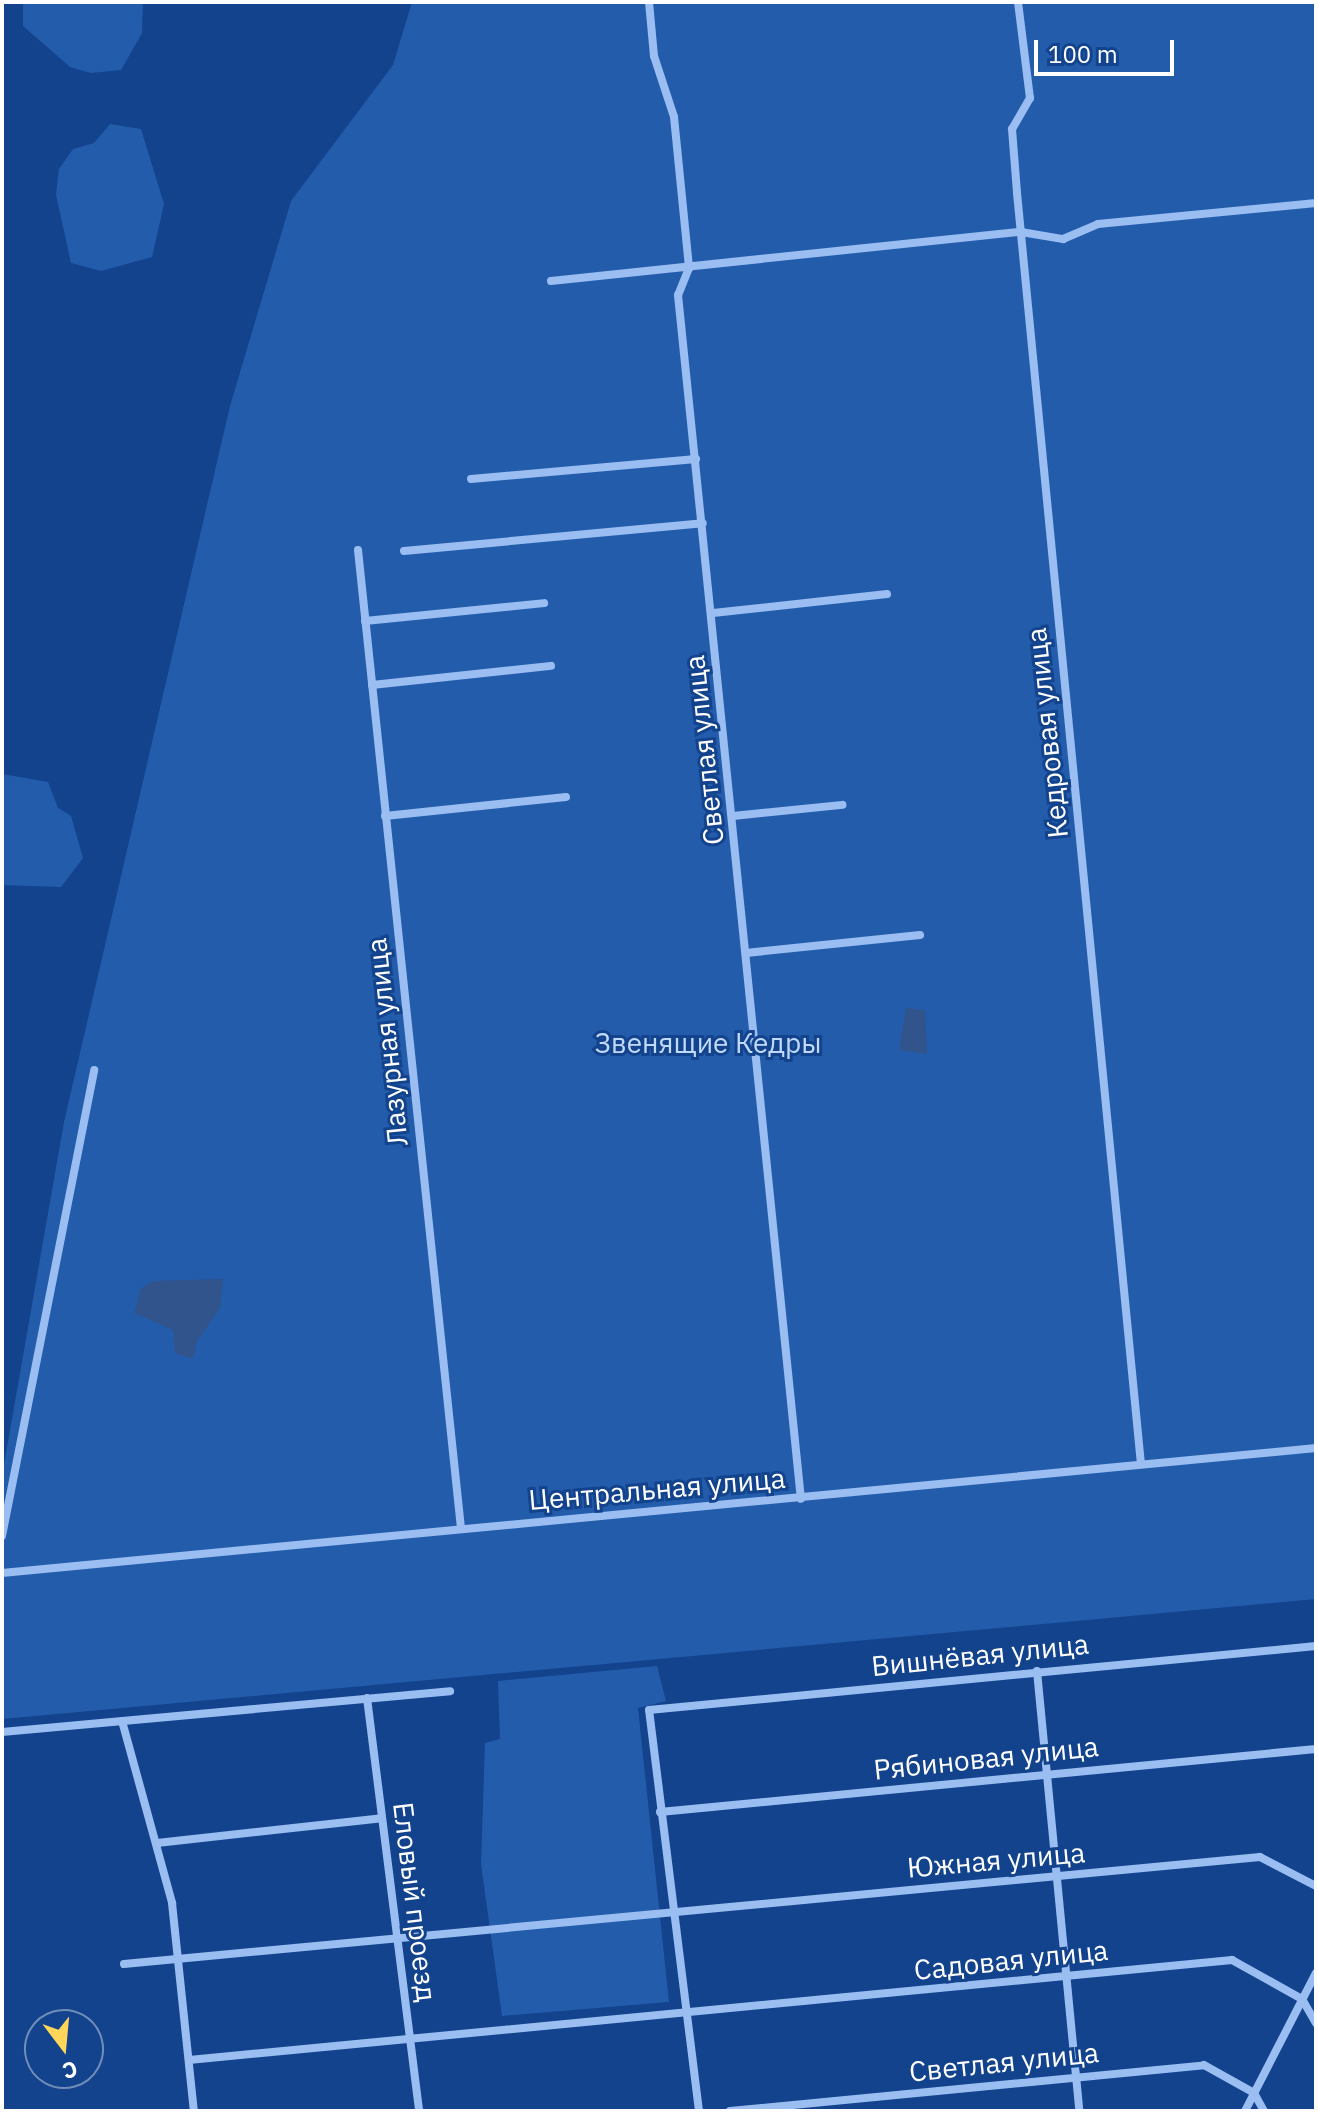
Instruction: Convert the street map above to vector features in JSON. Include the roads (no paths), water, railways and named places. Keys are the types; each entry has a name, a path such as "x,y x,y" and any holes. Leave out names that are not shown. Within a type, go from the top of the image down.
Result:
{"street":[{"name":"Светлая улица","path":"649,2 654,56 674,117 689,268 678,295 713,613 801,1499"},
{"name":"Кедровая улица","path":"1018,2 1030,98 1012,129 1141,1464"},
{"path":"551,281 1021,232 1063,239 1098,224 1316,203"},
{"path":"471,479 696,459"},
{"path":"404,551 703,523"},
{"name":"Лазурная улица","path":"358,550 461,1528"},
{"path":"713,613 887,594"},
{"path":"365,621 544,603"},
{"path":"372,685 551,666"},
{"path":"385,816 566,797"},
{"path":"733,816 842,805"},
{"path":"746,953 920,935"},
{"path":"2,1536 94,1070"},
{"name":"Центральная улица","path":"2,1573 1316,1448"},
{"name":"Вишнёвая улица","path":"660,1812 649,1710 1316,1646"},
{"path":"1037,1671 1079,2111"},
{"path":"2,1732 450,1691"},
{"name":"Еловый проезд","path":"367,1698 419,2111"},
{"path":"122,1721 157,1843 178,1959 194,2111"},
{"name":"Рябиновая улица","path":"660,1812 1316,1749"},
{"path":"660,1812 699,2111"},
{"path":"157,1843 382,1818"},
{"name":"Южная улица","path":"124,1964 1260,1857 1316,1886"},
{"name":"Садовая улица","path":"189,2060 1232,1960 1302,1999"},
{"path":"1245,2111 1316,1973"},
{"path":"1302,1999 1316,2023"},
{"name":"Светлая улица","path":"730,2111 1204,2065 1254,2093"},
{"path":"1254,2093 1264,2111"}],"park label":[{"name":"Звенящие Кедры","path":"708,1043"}]}
